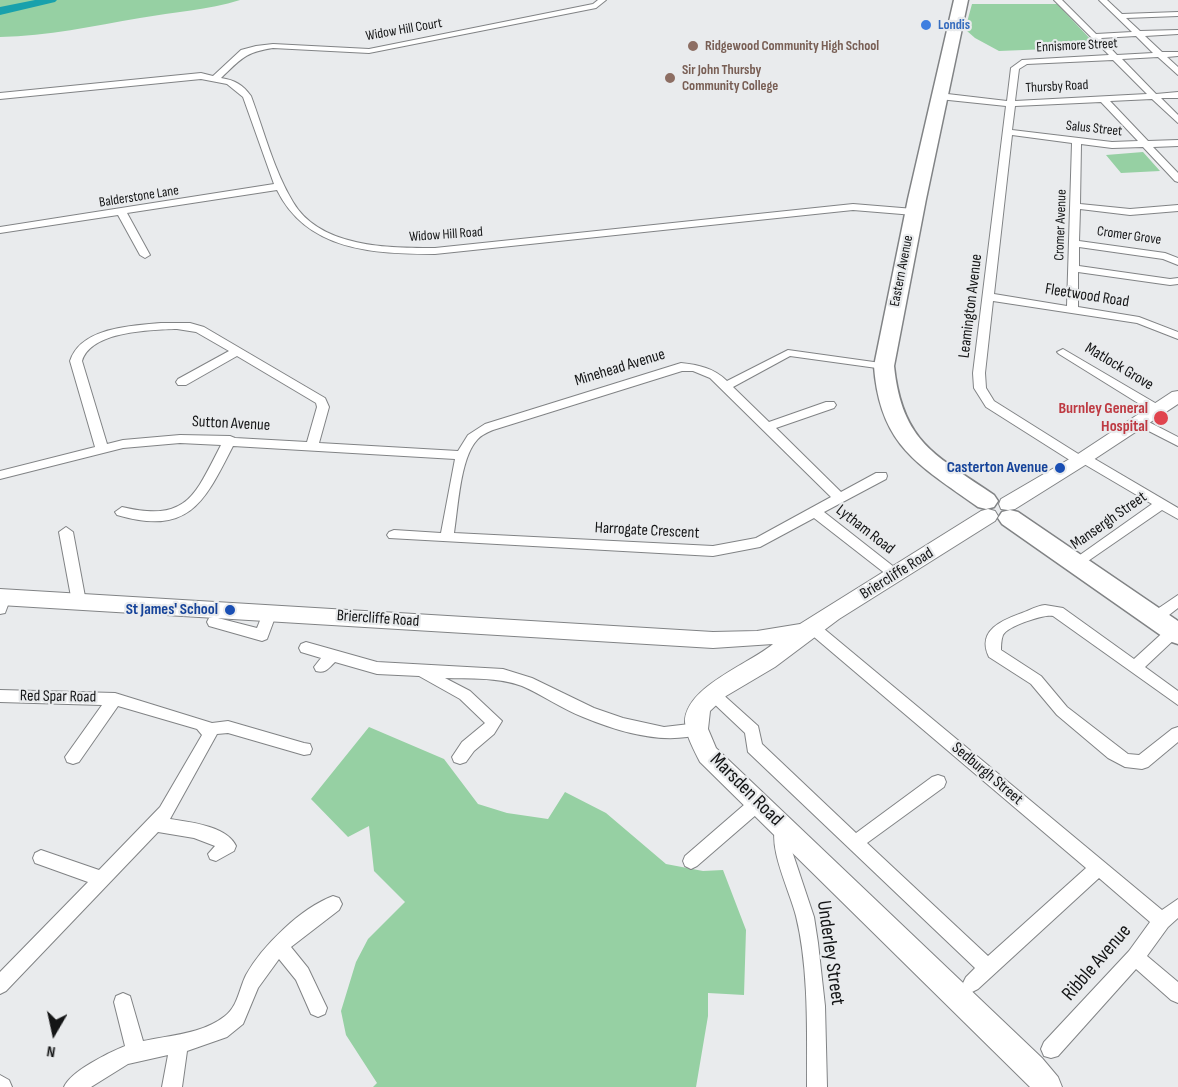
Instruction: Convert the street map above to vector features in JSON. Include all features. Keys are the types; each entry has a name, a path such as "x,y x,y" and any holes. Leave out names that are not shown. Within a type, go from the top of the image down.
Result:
{"highway":[{"name":"Eastern Avenue","path":"961,0 914,212 884,366 884,390 894,421 916,450 998,510"},
{"path":"998,510 1169,628"}],"street":[{"name":"Widow Hill Court","path":"216,78 244,52 256,48 273,46 369,51 596,6 602,0"},
{"path":"1058,0 1178,120"},
{"path":"1103,0 1178,72"},
{"path":"1121,16 1178,14"},
{"path":"1095,36 1178,32"},
{"name":"Ennismore Street","path":"1010,104 1015,68 1018,64 1178,54"},
{"name":"Widow Hill Road","path":"0,96 181,77 216,78 240,88 247,96 292,209 311,226 336,238 359,245 402,251 435,251 853,207 914,212"},
{"name":"Thursby Road","path":"939,96 1010,104 1178,95"},
{"path":"1103,99 1178,179"},
{"name":"Leamington Avenue","path":"1010,104 979,380 983,396 1002,413 1178,514"},
{"name":"Salus Street","path":"1007,132 1112,145 1178,143"},
{"name":"Cromer Avenue","path":"1072,310 1077,141"},
{"path":"1163,163 1178,162"},
{"name":"Balderstone Lane","path":"0,230 122,213 281,186"},
{"path":"1075,206 1130,212 1178,208"},
{"path":"122,213 146,255"},
{"name":"Cromer Grove","path":"1074,243 1165,256 1178,262"},
{"path":"1073,268 1170,282 1178,281"},
{"name":"Fleetwood Road","path":"989,297 1150,323 1178,336"},
{"path":"102,449 76,361 80,351 91,341 108,334 169,326 191,326 238,351 321,401 323,407 312,446"},
{"path":"182,382 238,351"},
{"name":"Matlock Grove","path":"1064,352 1158,410"},
{"path":"726,387 788,353 884,366"},
{"name":"Minehead Avenue","path":"447,537 463,455 476,433 670,370 694,368 706,371 726,387 839,497"},
{"name":"Briercliffe Road","path":"698,729 698,711 714,694 765,662 809,629 1141,422 1178,396"},
{"path":"767,427 830,405"},
{"path":"1141,422 1178,442"},
{"name":"Sutton Avenue","path":"0,475 102,449 164,440 230,440 463,455"},
{"path":"128,517 168,516 194,504 230,440"},
{"name":"Harrogate Crescent","path":"394,535 712,551 746,547 881,476"},
{"name":"Mansergh Street","path":"1075,565 1161,504"},
{"name":"Lytham Road","path":"815,512 896,574"},
{"path":"66,532 79,602"},
{"path":"1135,667 1169,628 1178,600"},
{"name":"Briercliffe Road","path":"1,601 79,602 270,612 713,640 757,639 809,629"},
{"path":"1178,699 1066,617 1049,609 1040,610 1004,624 997,631 993,644 994,653 1000,659 1036,680 1062,711 1125,760 1142,762 1178,733"},
{"path":"214,622 262,635 270,612"},
{"name":"Sedburgh Street","path":"809,629 1162,921"},
{"path":"757,639 765,662"},
{"path":"306,648 326,661 377,668 503,675 527,682 589,713 623,724 664,733 698,729"},
{"path":"420,672 465,695 494,721 492,727 464,747 460,756"},
{"path":"714,694 753,730 754,747 988,968"},
{"name":"Red Spar Road","path":"0,696 115,699 201,724 210,731 218,727 228,727 283,736 304,749"},
{"name":"Red Spar Road","path":"73,757 115,699"},
{"name":"Marsden Road","path":"698,729 699,739 708,755 1048,1087"},
{"path":"0,985 166,812 209,740 210,731"},
{"path":"856,842 938,782"},
{"path":"692,861 758,803"},
{"path":"156,824 215,837 227,847"},
{"name":"Underley Street","path":"783,827 784,851 805,917 810,943 816,1006 818,1087"},
{"path":"51,858 103,879"},
{"path":"972,983 1098,868"},
{"path":"74,1087 115,1060 136,1052 206,1038 234,1021 243,1010 251,984 279,946 295,929 319,920 333,903"},
{"name":"Ribble Avenue","path":"1051,1049 1135,957 1162,921 1178,907"},
{"path":"279,946 302,975 318,1008"},
{"path":"1135,957 1178,994"},
{"path":"123,1002 136,1052"},
{"path":"172,1087 179,1044"}],"green space":[{"path":"0,0 240,0 203,9 70,30 0,37"},
{"path":"972,4 1057,4 1098,47 999,51 967,31 966,26"},
{"path":"1143,152 1160,171 1121,173 1106,155"},
{"path":"369,727 444,759 478,804 507,813 548,819 565,792 606,813 666,864 703,871 723,870 746,930 744,995 708,993 708,1016 696,1087 373,1087 377,1083 346,1035 341,1011 356,962 368,939 405,902 374,871 369,826 348,837 311,799"}],"waterway":[{"path":"0,11 51,0"}],"place":[{"name":"Londis","path":"926,25"},
{"name":"Ridgewood Community High School","path":"693,46"},
{"name":"Sir John Thursby Community College","path":"670,78"},
{"name":"Burnley General Hospital","path":"1161,418"},
{"name":"Casterton Avenue","path":"1060,468"},
{"name":"St James' School","path":"230,610"}]}
